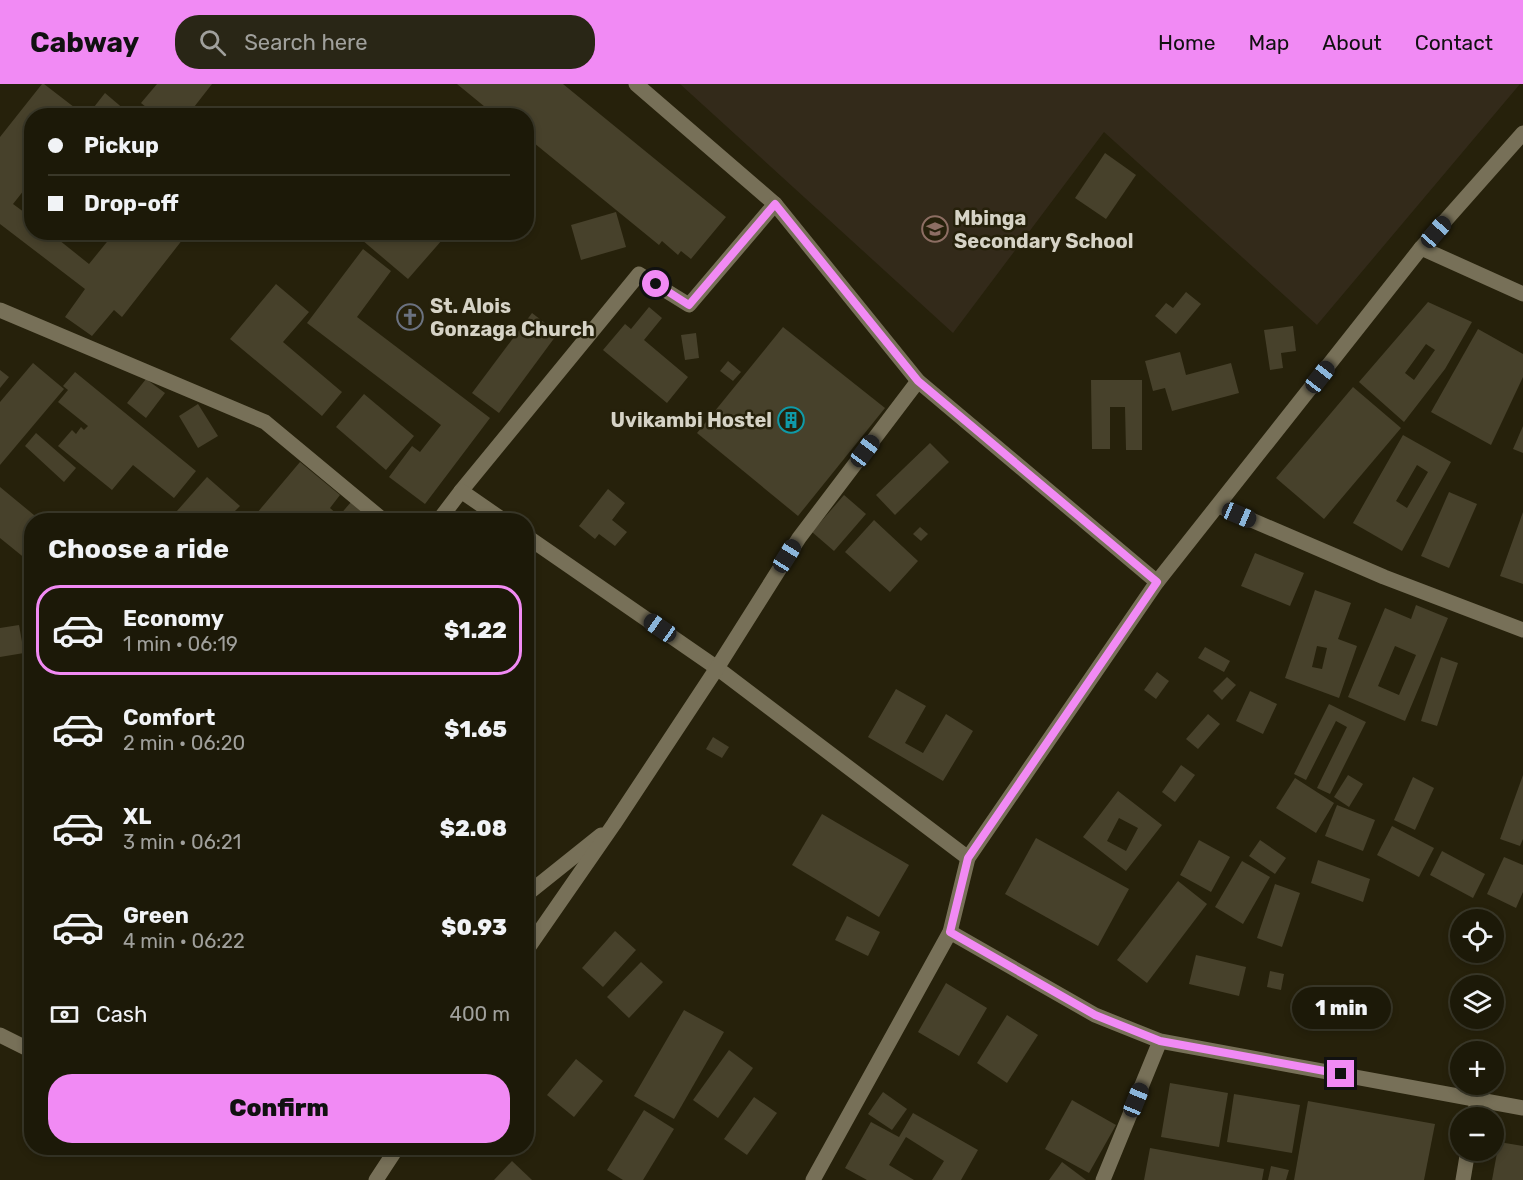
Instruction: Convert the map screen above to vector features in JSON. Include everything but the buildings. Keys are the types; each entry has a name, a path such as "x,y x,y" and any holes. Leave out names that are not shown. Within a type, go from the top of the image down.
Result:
{"street":[{"path":"636,84 775,204 918,381 1157,582"},
{"path":"813,1180 950,932 968,858 1157,582 1421,248 1523,133"},
{"path":"444,513 639,274 689,305 775,204"},
{"path":"1421,248 1523,294"},
{"path":"0,310 265,422 375,513"},
{"path":"534,939 717,668 799,538 918,381"},
{"path":"461,491 493,513"},
{"path":"1219,506 1384,577 1523,630"},
{"path":"534,542 717,668 968,858"},
{"path":"534,889 614,824"},
{"path":"950,932 1095,1015 1160,1041 1523,1108"},
{"path":"0,1035 24,1047"},
{"path":"1103,1180 1160,1041"},
{"path":"1476,1107 1477,1100"},
{"path":"376,1180 392,1155"},
{"path":"1463,1180 1466,1161"}],"shaded area":[{"name":"Mbinga Secondary School","path":"680,84 1520,84 1317,325 1104,132 953,333"}],"place":[{"name":"Mbinga Secondary School","path":"935,229"},
{"name":"St. Alois Gonzaga Church","path":"410,317"},
{"name":"Uvikambi Hostel","path":"791,420"}],"route":[{"path":"656,284 689,305 775,204 918,381 1157,582 968,858 950,932 1095,1015 1160,1041 1341,1074"}]}
